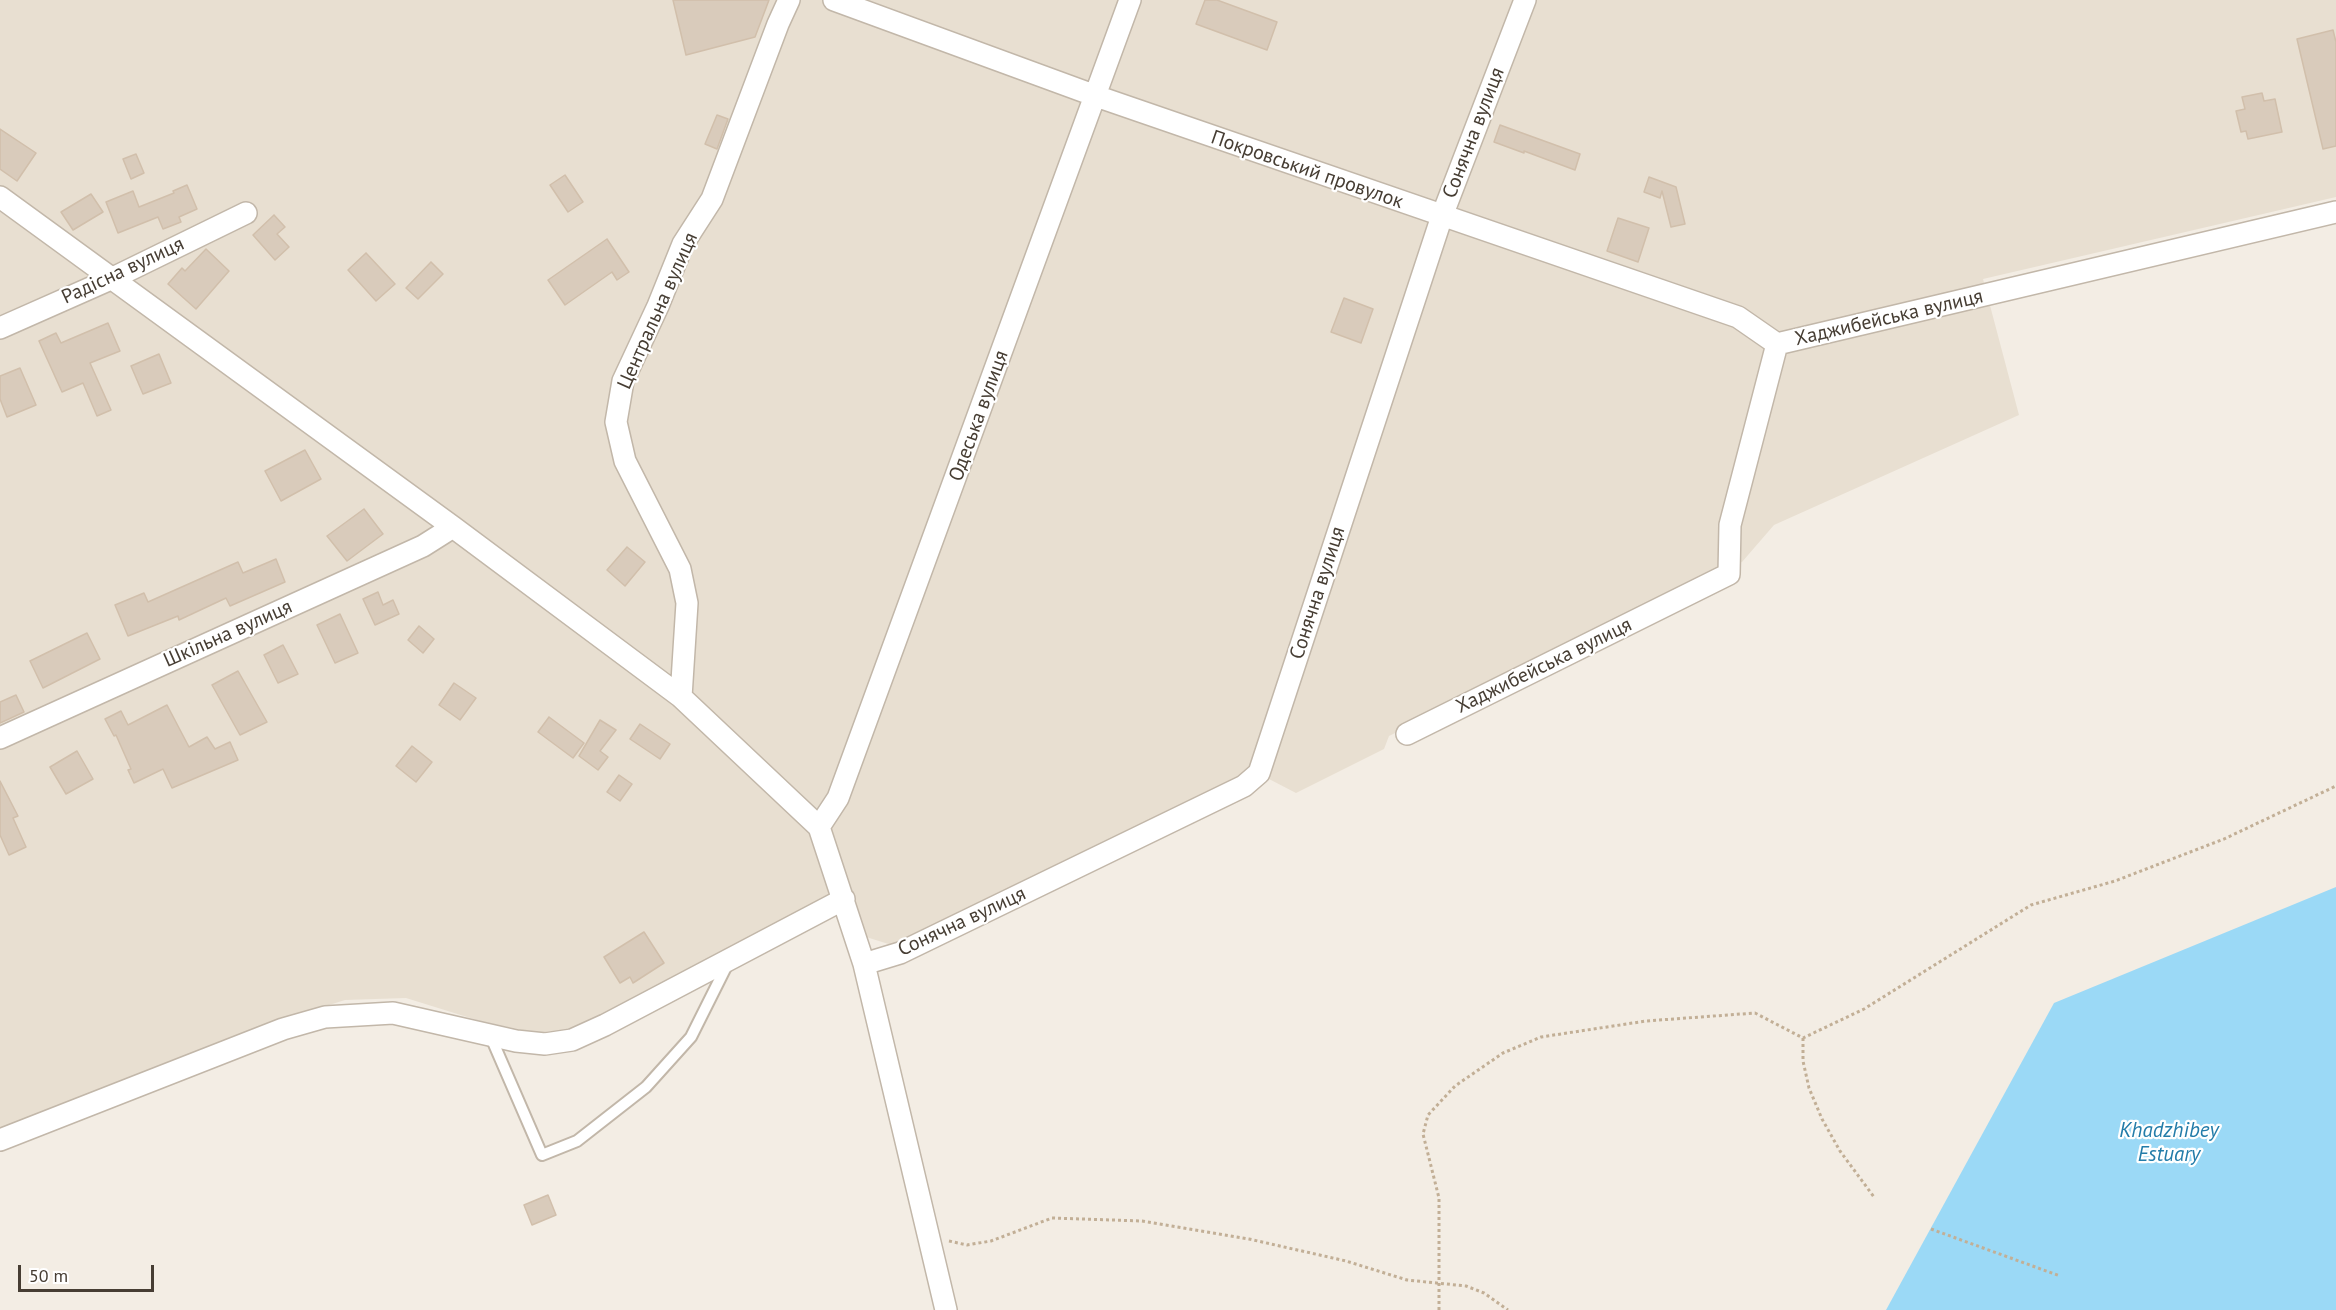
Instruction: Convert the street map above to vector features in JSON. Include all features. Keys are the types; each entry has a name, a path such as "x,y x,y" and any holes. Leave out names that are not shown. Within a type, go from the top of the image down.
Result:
{"street":[{"name":"Центральна вулиця","path":"681,697 687,603 680,569 625,461 616,422 623,381 658,306 683,244 712,199 789,0"},
{"name":"Покровський провулок","path":"834,0 1096,96 1738,317 1777,344"},
{"name":"Одеська вулиця","path":"819,827 838,798 1130,0"},
{"name":"Сонячна вулиця","path":"864,964 900,953 1244,786 1259,773 1442,216 1528,1"},
{"path":"0,197 453,527 681,697 819,827 864,964 946,1310"},
{"name":"Хаджибейська вулиця","path":"1407,734 1729,574 1730,525 1777,344 2336,212"},
{"name":"Радісна вулиця","path":"0,328 113,278 246,213"},
{"name":"Шкільна вулиця","path":"0,738 423,546 453,527"},
{"path":"0,1140 283,1029 325,1017 393,1013 516,1041 544,1044 572,1040 605,1025 844,899"}],"lane":[{"path":"490,1035 542,1155 577,1141 646,1087 692,1037 730,960"}],"path":[{"path":"1803,1038 1864,1009 2031,905 2115,881 2224,840 2336,786"},
{"path":"1439,1310 1439,1198 1423,1134 1428,1115 1455,1086 1503,1053 1540,1037 1646,1021 1755,1013 1803,1038"},
{"path":"1803,1038 1803,1061 1809,1088 1822,1119 1840,1150 1874,1197"},
{"path":"927,1228 951,1242 967,1245 991,1241 1052,1218 1142,1221 1249,1239 1346,1261 1407,1280 1466,1286 1484,1293 1508,1310"},
{"path":"1931,1229 2061,1276"}],"shaded area":[{"path":"0,0 2336,0 2336,197 1983,279 2019,415 1774,525 1742,562 1389,736 1384,749 1296,793 1269,779 1237,779 898,947 863,936 850,887 580,1029 536,1033 480,1021 406,998 345,1000 281,1020 0,1130"}],"water":[{"name":"Khadzhibey Estuary","path":"2336,887 2336,1310 1886,1310 2054,1003"}],"building":[{"path":"673,0 769,0 755,37 686,55"},
{"path":"1205,0 1217,0 1277,22 1267,50 1196,24"},
{"path":"2333,30 2336,42 2336,146 2323,149 2297,39"},
{"path":"2262,93 2264,101 2275,99 2282,132 2248,139 2246,131 2241,132 2236,111 2245,109 2242,97"},
{"path":"717,115 728,119 717,149 705,144"},
{"path":"1500,125 1580,154 1575,170 1494,142"},
{"path":"0,129 36,153 17,181 0,169"},
{"path":"136,154 144,173 131,179 123,159"},
{"path":"565,175 583,202 568,212 550,185"},
{"path":"1649,177 1676,187 1685,224 1671,227 1662,191 1660,198 1644,192"},
{"path":"187,185 197,209 179,217 181,222 163,229 158,217 118,233 106,202 133,191 139,207 174,193 173,191"},
{"path":"91,194 103,212 73,230 61,212"},
{"path":"274,215 285,227 277,234 289,247 275,260 253,235"},
{"path":"1618,218 1649,228 1638,262 1607,251"},
{"path":"607,239 629,272 617,280 612,272 565,305 548,280"},
{"path":"206,249 229,271 196,309 168,284 182,268 185,271"},
{"path":"366,253 395,284 376,301 348,270"},
{"path":"431,262 443,274 418,299 406,288"},
{"path":"1344,298 1373,309 1361,343 1331,332"},
{"path":"108,323 120,351 90,363 111,410 97,416 83,383 62,392 39,341 56,333 61,343"},
{"path":"159,354 171,383 143,394 131,366"},
{"path":"20,368 36,405 7,417 0,399 0,376"},
{"path":"305,450 321,479 281,501 265,471"},
{"path":"364,509 383,534 347,561 327,536"},
{"path":"627,547 645,562 625,586 607,570"},
{"path":"276,559 285,582 230,606 226,598 179,620 178,616 128,636 115,605 144,593 148,602 238,562 243,573"},
{"path":"378,592 383,605 393,600 399,614 375,625 363,599"},
{"path":"340,614 358,653 335,663 317,625"},
{"path":"419,626 434,639 423,653 408,640"},
{"path":"87,633 100,659 43,688 30,661"},
{"path":"283,645 298,674 278,683 264,655"},
{"path":"238,671 267,722 240,735 212,685"},
{"path":"454,683 476,698 460,720 439,705"},
{"path":"16,695 24,712 0,723 0,702"},
{"path":"167,705 189,747 207,737 215,749 230,742 238,760 172,788 163,769 134,783 128,770 131,769 116,735 114,736 105,719 121,711 128,725"},
{"path":"549,717 584,743 573,758 538,732"},
{"path":"600,720 616,730 600,751 608,757 598,770 579,756"},
{"path":"640,724 670,744 660,759 630,739"},
{"path":"412,746 432,762 416,782 396,766"},
{"path":"77,751 93,779 66,794 50,767"},
{"path":"619,775 632,784 620,801 607,792"},
{"path":"0,781 18,816 13,818 26,847 9,855 0,835"},
{"path":"644,932 664,963 633,983 630,977 620,983 604,957"},
{"path":"548,1195 556,1215 532,1225 524,1205"}]}
